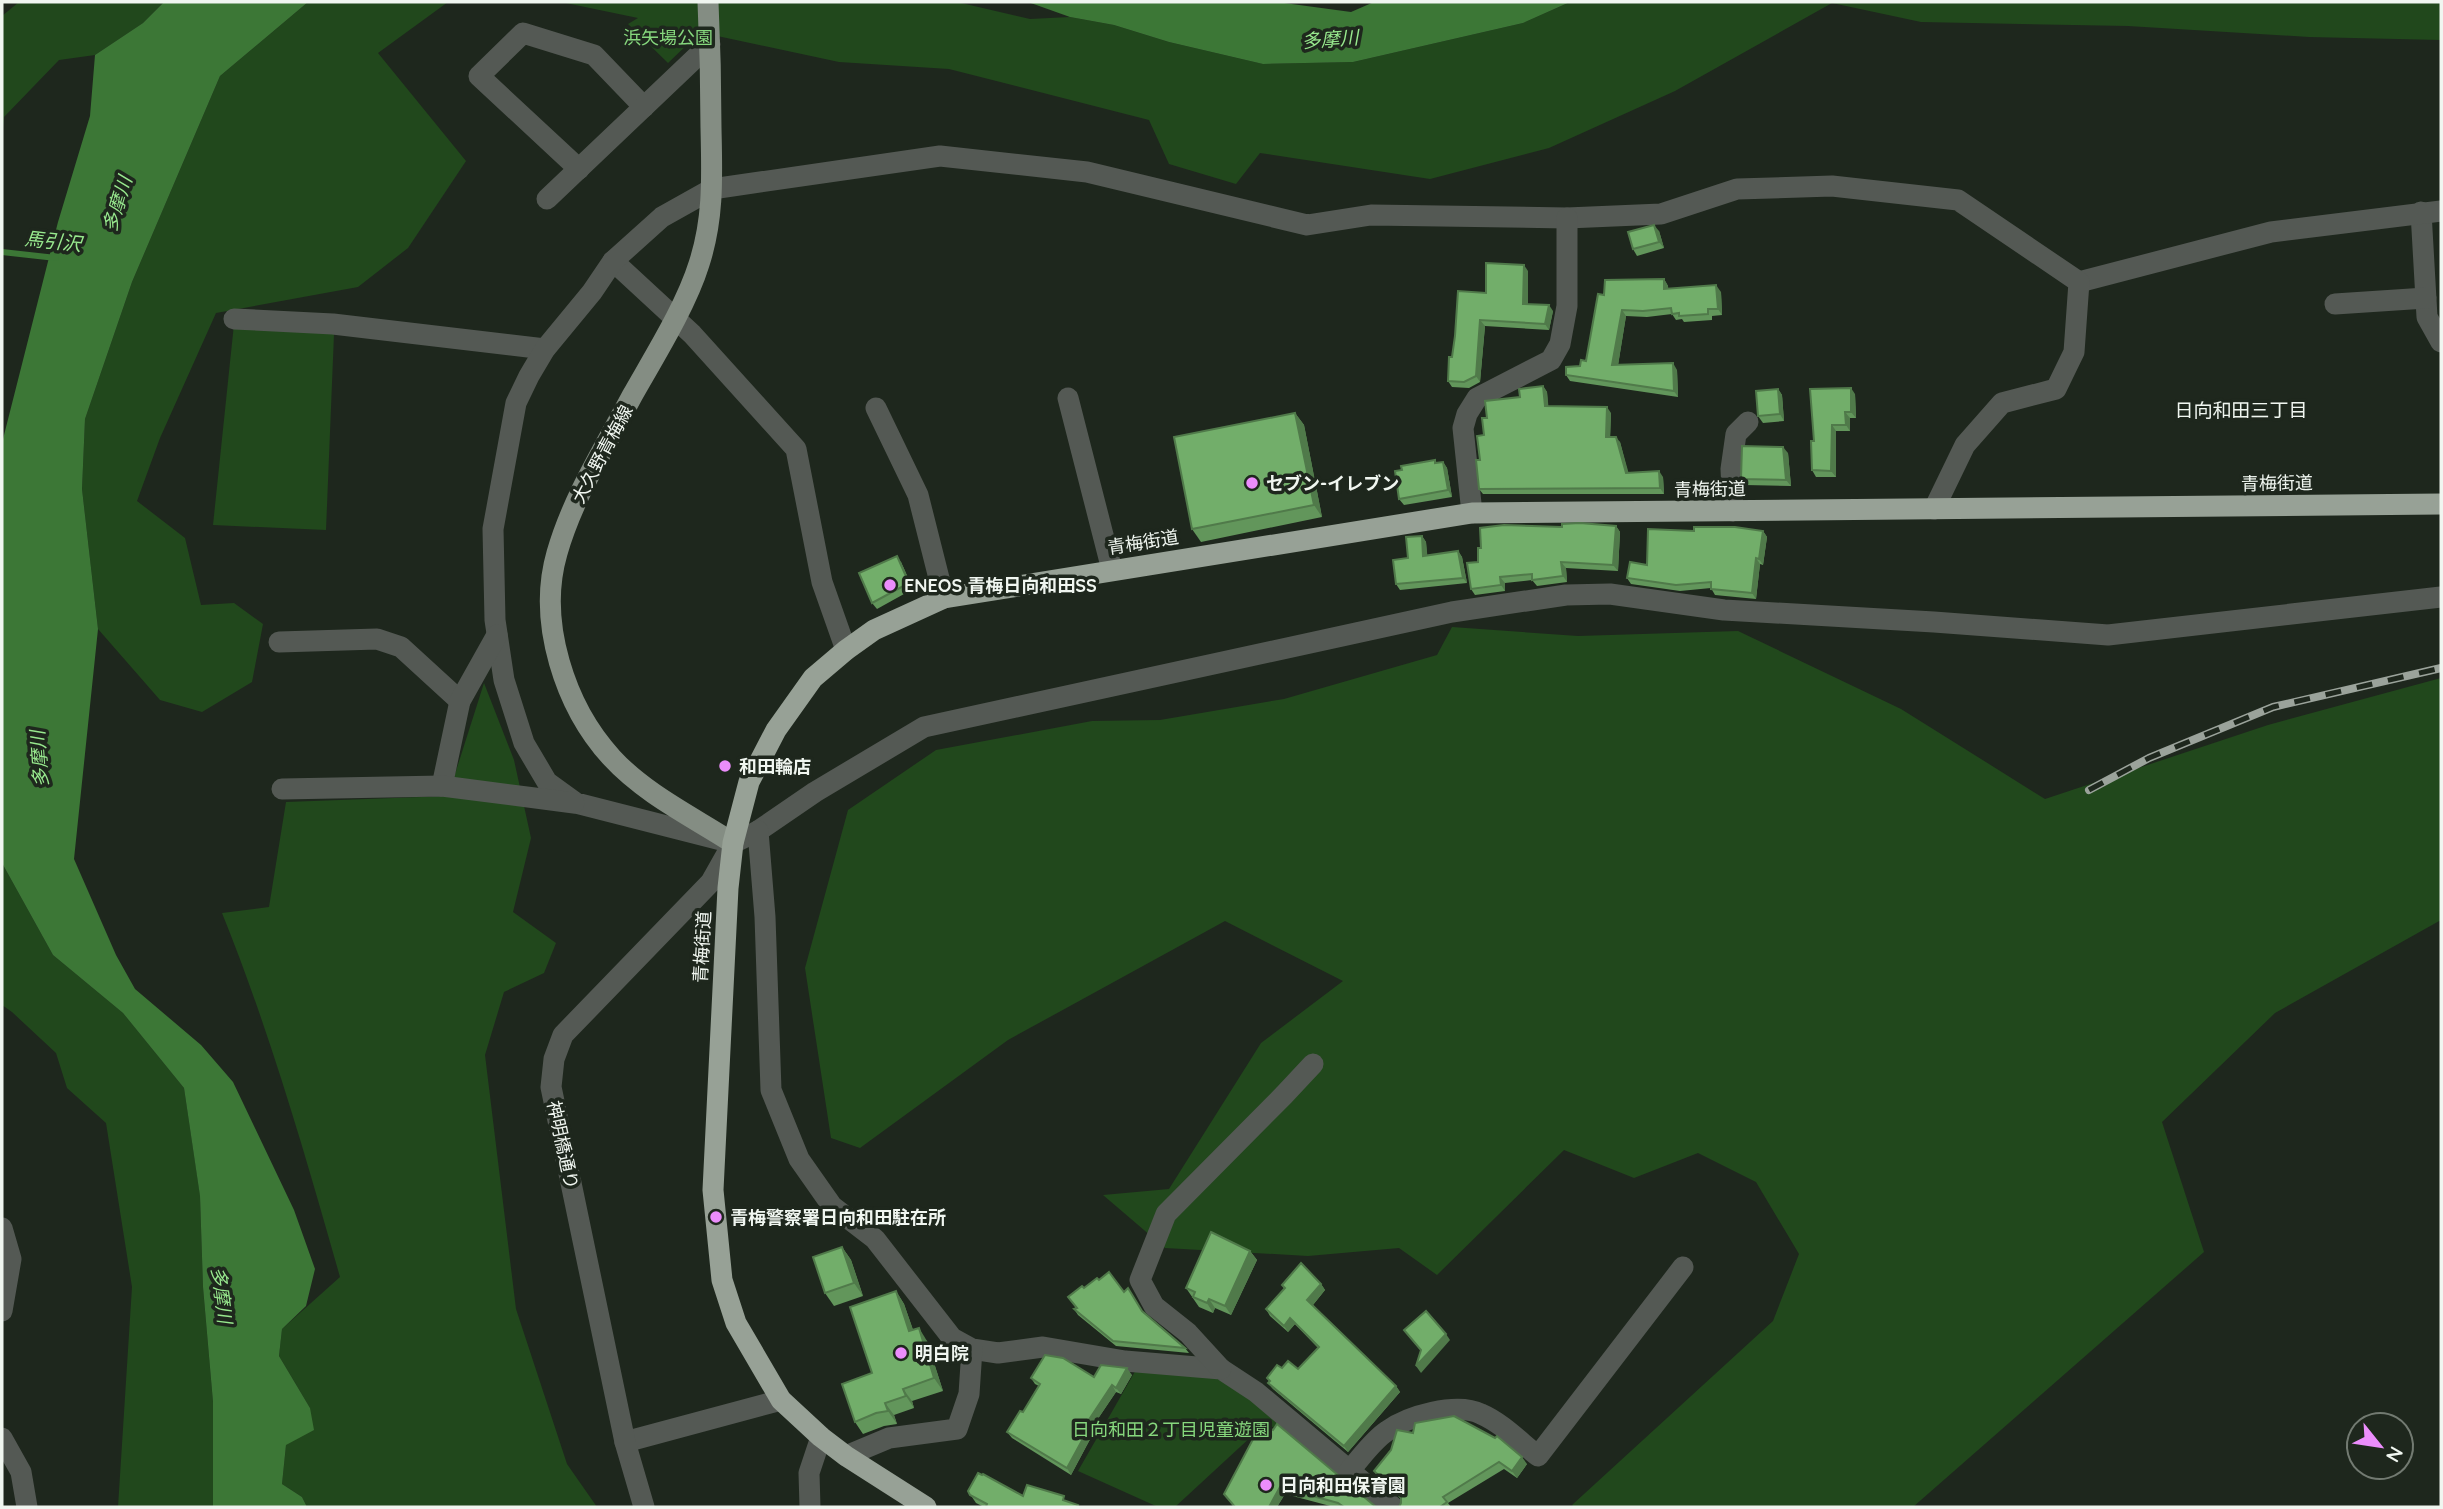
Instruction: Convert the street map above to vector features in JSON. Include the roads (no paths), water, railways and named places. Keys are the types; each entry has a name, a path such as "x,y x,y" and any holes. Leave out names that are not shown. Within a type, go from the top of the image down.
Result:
{"highway":[{"name":"青梅街道","path":"926,1507 846,1456 781,1400 736,1323 722,1280 713,1190 728,888 733,843 749,782 776,730 814,678 874,630 944,598 1472,513 2441,504"}],"main road":[{"name":"大久野青梅線","path":"708,2 712,189 710,225 698,267 675,318 576,501 556,555 552,632 563,677 584,720 613,759 648,789 733,843"}],"street":[{"path":"579,169 478,76 523,33 594,55 644,107"},
{"path":"547,199 644,107 710,35"},
{"path":"576,803 547,782 524,743 504,680 497,635 493,529 516,402 545,349 592,292 613,261 662,217 712,189 940,156 1087,172 1307,225 1371,215 1567,218 1661,214 1737,189 1832,186 1958,200 2079,282 2271,232 2431,211 2427,317 2441,342"},
{"path":"1472,513 1463,428 1467,414 1477,398 1551,360 1560,344 1567,306 1567,218"},
{"path":"613,261 675,318 796,449 822,582 846,650"},
{"path":"1934,509 1965,444 2002,402 2056,389 2074,352 2079,282"},
{"path":"2335,304 2426,298"},
{"path":"234,319 334,324 545,349"},
{"path":"1068,398 1112,570"},
{"path":"876,408 919,495 944,598"},
{"path":"1733,511 1731,469 1736,434 1748,422"},
{"path":"282,789 442,786 576,803 733,843 758,831 815,792 924,727 1452,612 1566,595 1610,594 1724,610 2108,635 2273,614 2441,597"},
{"path":"442,786 460,701 497,635"},
{"path":"279,642 377,639 401,647 460,701"},
{"path":"758,831 765,918 771,1090 799,1159 832,1206 875,1240 953,1338 972,1349 998,1353 1043,1347 1125,1361 1221,1369"},
{"name":"神明橋通り","path":"644,1507 625,1442 551,1087 554,1059 563,1035 711,882 733,843"},
{"path":"1313,1064 1166,1214 1140,1280 1154,1306 1188,1334 1221,1369 1256,1392 1394,1507"},
{"path":"2,1228 11,1259 2,1311"},
{"path":"1349,1471 1388,1429 1412,1418 1452,1410 1472,1410 1483,1415 1538,1456 1683,1267"},
{"path":"846,1456 889,1438 957,1429 969,1394 972,1349"},
{"path":"625,1442 781,1400"},
{"path":"810,1507 809,1473 821,1437"},
{"path":"2,1438 22,1472 27,1507"}],"water":[{"name":"多摩川","path":"164,2 308,2 220,76 132,282 85,419 82,489 98,629 74,859 116,955 135,989 201,1045 233,1082 294,1210 315,1269 306,1306 282,1329 279,1356 310,1408 314,1430 286,1445 282,1484 302,1497 307,1507 213,1507 213,1402 203,1287 200,1196 184,1088 123,1013 53,955 2,863 2,443 58,222 90,116 95,55 143,23"},
{"name":"多摩川","path":"1028,2 1277,2 1351,12 1374,2 1570,2 1523,23 1353,62 1263,64 1169,42 1114,25 1070,17"}],"waterway":[{"name":"馬引沢","path":"2,252 56,258"}],"railway":[{"path":"2089,790 2149,758 2273,707 2441,668"}],"place":[{"name":"セブン-イレブン","path":"1252,483"},
{"name":"ENEOS 青梅日向和田SS","path":"890,585"},
{"name":"和田輪店","path":"725,766"},
{"name":"青梅警察署日向和田駐在所","path":"716,1217"},
{"name":"明白院","path":"901,1353"},
{"name":"日向和田保育園","path":"1266,1485"}],"district":[{"name":"日向和田三丁目","path":"2241,410"}],"park label":[{"name":"浜矢場公園","path":"668,37"},
{"name":"日向和田２丁目児童遊園","path":"1171,1429"}]}
